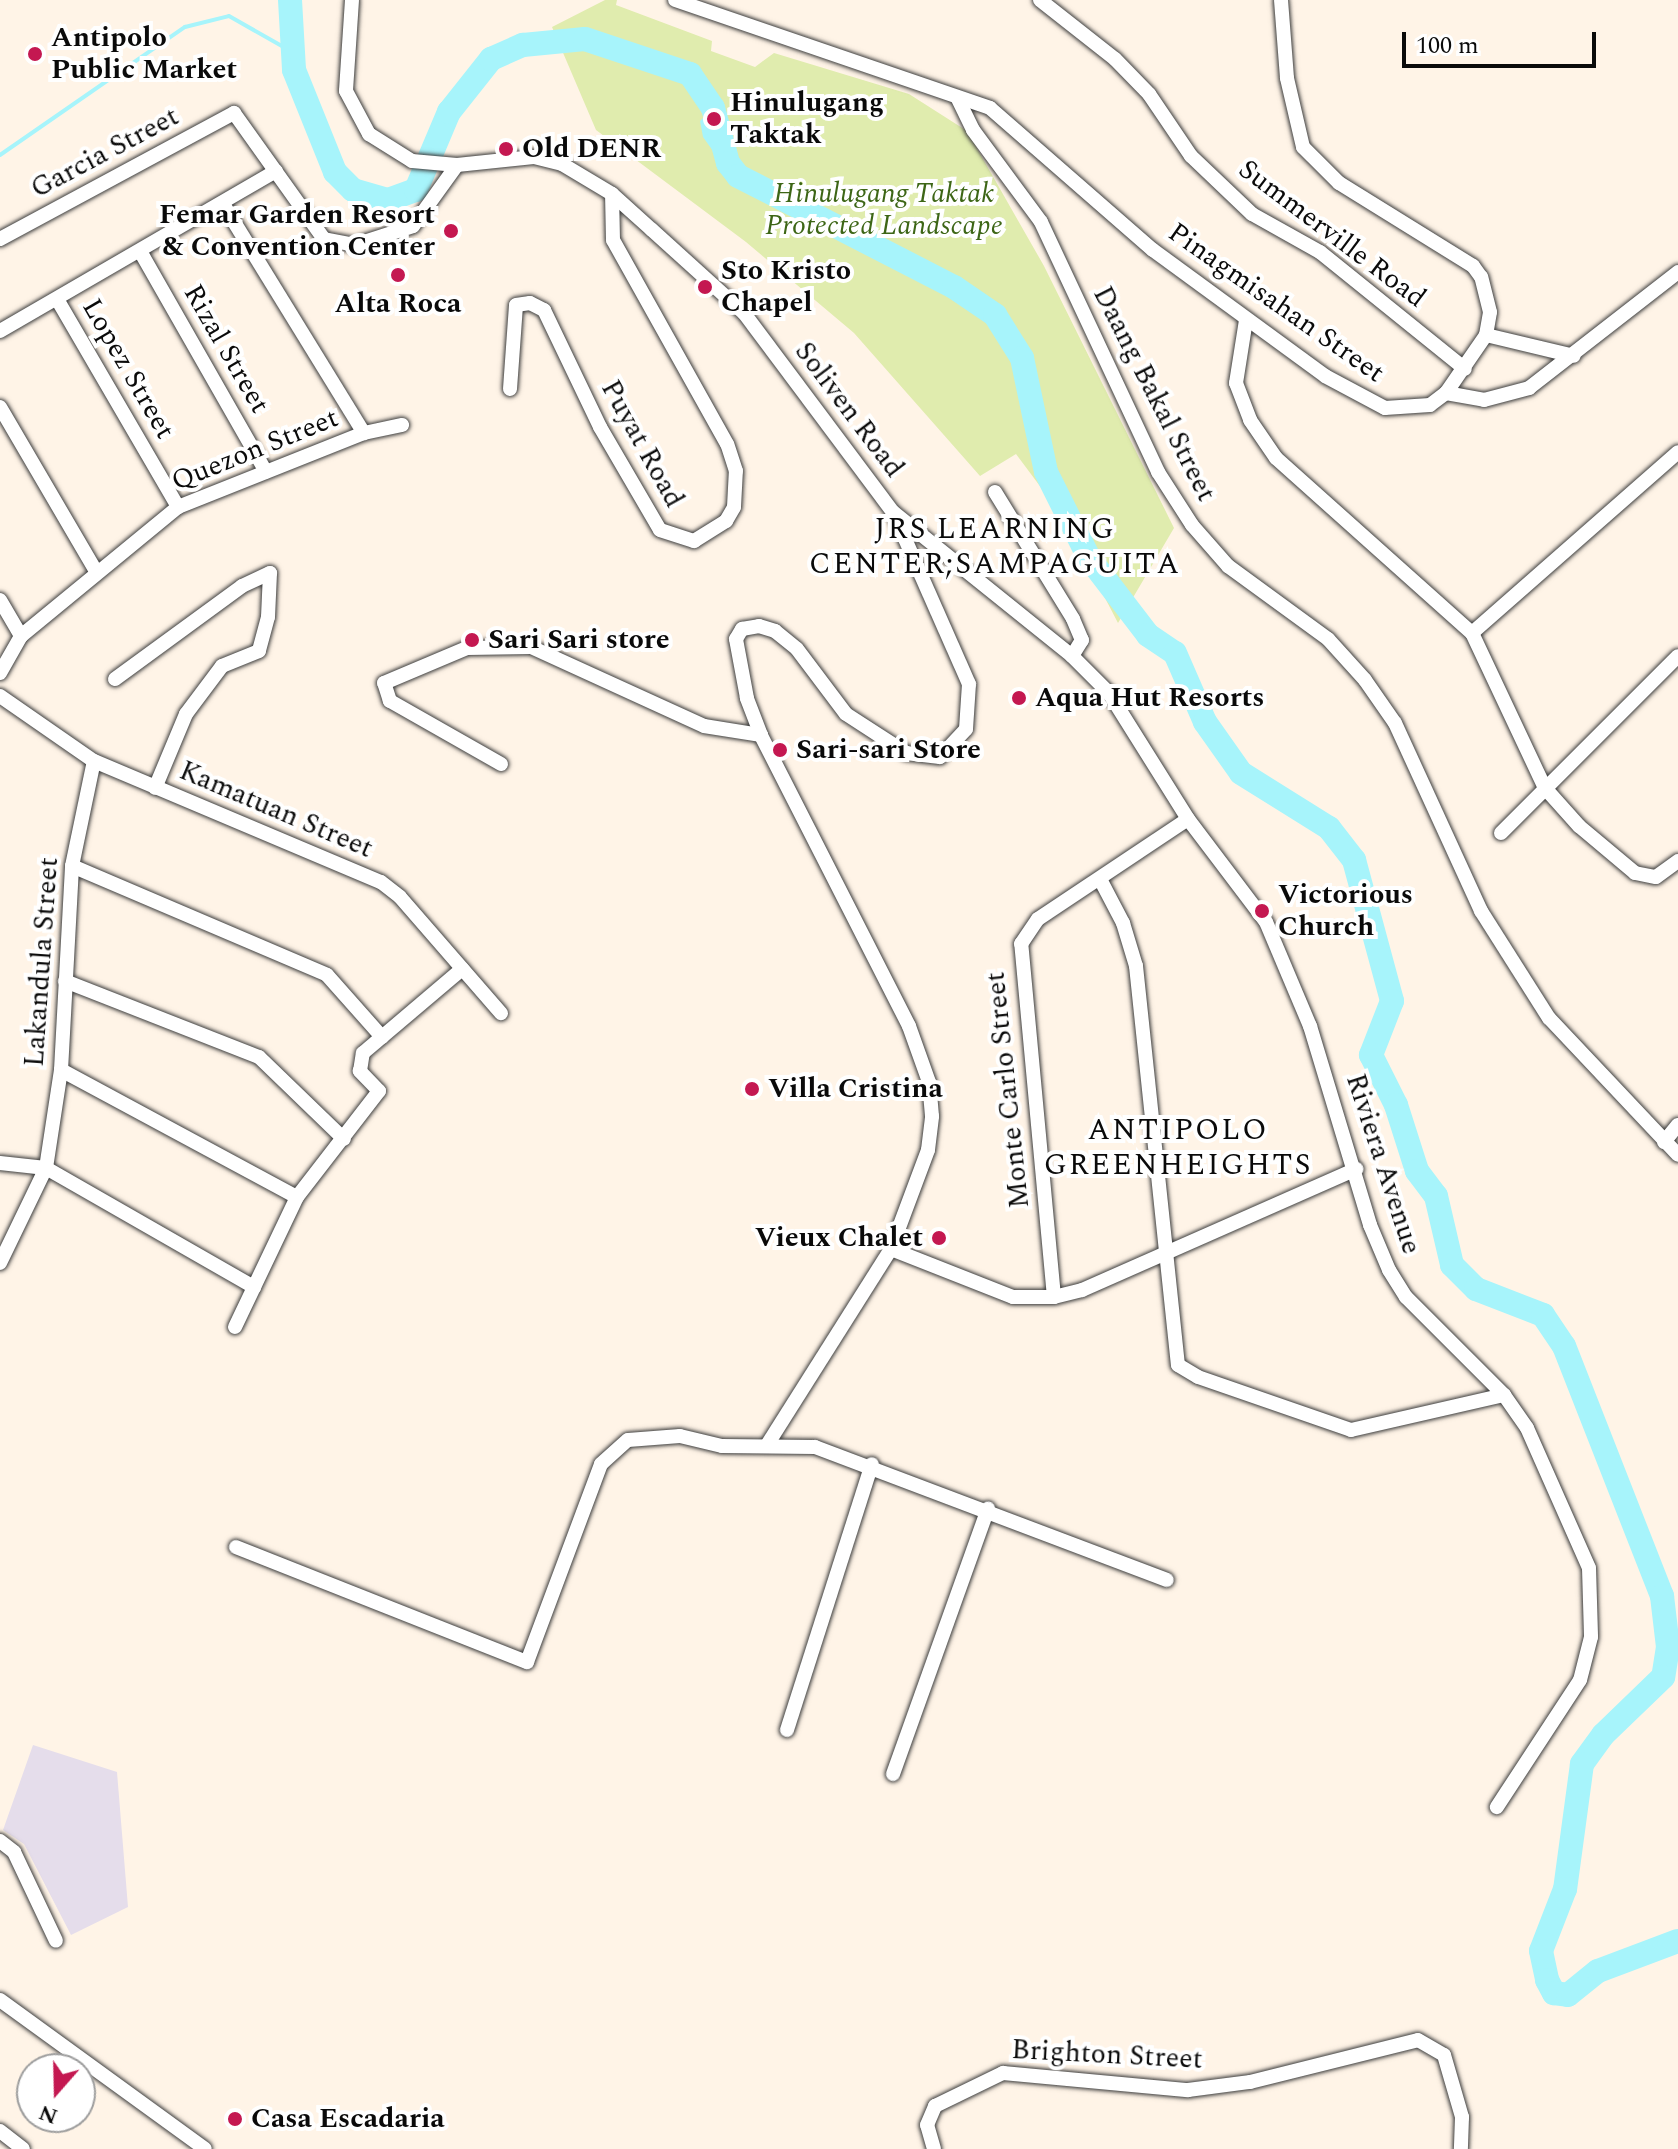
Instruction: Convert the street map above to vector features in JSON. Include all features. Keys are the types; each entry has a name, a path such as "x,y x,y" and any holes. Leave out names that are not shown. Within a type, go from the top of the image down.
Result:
{"street":[{"name":"Soliven Road","path":"352,0 345,60 346,91 354,113 369,134 412,161 452,165 534,157 562,164 612,194 744,313 893,512 1072,656 1109,693 1188,819"},
{"path":"675,0 957,97"},
{"name":"Summerville Road","path":"1040,0 1115,59 1149,94 1191,156 1252,214 1320,252 1465,369"},
{"path":"1281,0 1290,92 1303,147 1339,183 1473,266 1481,277 1490,312 1486,335 1574,356"},
{"name":"Pinagmisahan Street","path":"957,97 990,108 1153,250 1357,398 1385,408 1414,410 1446,393 1486,335"},
{"name":"Daang Bakal Street","path":"957,97 973,130 1041,222 1158,472 1192,525 1228,566 1328,639 1365,680 1395,723 1481,911 1541,1004 1678,1155"},
{"name":"Garcia Street","path":"0,239 234,113 276,171"},
{"path":"0,331 276,171 324,239 355,245 413,226 452,165"},
{"name":"Puyat Road","path":"510,389 516,305 530,303 544,310 600,427 660,530 694,541 726,521 734,507 736,471 727,444 613,240 612,194"},
{"path":"223,204 364,433"},
{"name":"Rizal Street","path":"140,251 266,472"},
{"path":"1446,393 1484,400 1515,395 1574,356 1678,272"},
{"name":"Lopez Street","path":"57,299 178,507"},
{"path":"1246,320 1236,383 1259,437 1299,482 1472,633 1545,788 1635,873 1656,877 1678,861"},
{"path":"0,407 96,571"},
{"name":"Quezon Street","path":"0,673 21,636 96,571 178,507 364,433 402,425"},
{"path":"1472,633 1678,452"},
{"path":"995,492 1073,619 1082,640 1072,656"},
{"path":"767,1445 891,1249 928,1150 929,1082 909,1026 761,735 735,651 742,629 759,626 797,649 846,714 906,753 940,757 966,729 969,684 893,512"},
{"path":"115,679 242,586 270,573 268,617 259,651 222,666 186,714 155,788"},
{"path":"0,600 21,636"},
{"path":"501,764 390,701 384,683 467,648 531,647 704,726 761,735"},
{"path":"1501,833 1678,656"},
{"name":"Kamatuan Street","path":"0,696 94,761 381,882 501,1013"},
{"name":"Lakandula Street","path":"0,1263 46,1168 61,1070 72,866 94,761"},
{"name":"Monte Carlo Street","path":"1054,1297 1021,944 1038,919 1188,819"},
{"name":"Riviera Avenue","path":"1188,819 1266,922 1310,1026 1356,1169 1370,1225 1406,1297 1504,1395 1527,1428 1583,1555 1591,1600 1591,1637 1580,1680 1497,1807"},
{"path":"72,866 327,975 382,1037"},
{"path":"1100,879 1123,923 1136,966 1175,1357 1185,1371 1351,1430 1504,1395"},
{"path":"235,1327 297,1197 379,1091 360,1065 363,1053 462,969"},
{"path":"65,981 259,1057 344,1139"},
{"path":"61,1070 297,1197"},
{"path":"1664,1142 1678,1125"},
{"path":"0,1163 46,1168 254,1287"},
{"path":"891,1249 1013,1297 1054,1297 1082,1290 1356,1169"},
{"path":"236,1547 527,1662 601,1464 628,1440 680,1436 722,1446 815,1447 872,1464 1167,1580"},
{"path":"787,1730 872,1464"},
{"path":"893,1774 988,1509"},
{"path":"0,1841 14,1852 56,1941"},
{"path":"0,2000 205,2149"},
{"name":"Brighton Street","path":"934,2149 929,2113 1003,2073 1188,2090 1250,2082 1406,2040 1431,2043 1444,2055 1462,2117 1461,2149"},
{"path":"0,2131 23,2149"}],"shaded area":[{"path":"33,1745 117,1772 128,1907 71,1935 24,1844 3,1830"}],"green space":[{"name":"Hinulugang Taktak Protected Landscape","path":"605,0 617,0 616,5 712,41 711,51 755,67 774,53 909,94 967,131 1044,266 1174,528 1118,623 1063,517 1016,454 980,476 854,333 746,242 596,130 552,27"}],"water":[{"path":"723,107 732,158 755,187 733,179 703,137 700,121 713,108"}],"waterway":[{"path":"290,0 294,70 335,172 353,190 388,200 416,190 449,112 491,59 523,45 585,39 690,74 713,108 728,163 738,176 954,287 995,315 1022,358 1046,472 1089,558 1148,635 1175,653 1205,722 1241,773 1329,828 1354,860 1392,1001 1371,1055 1396,1105 1417,1171 1436,1196 1452,1265 1476,1289 1543,1315 1564,1346 1662,1596 1668,1647 1663,1677 1603,1735 1582,1764 1565,1889 1541,1951 1547,1980 1554,1993 1568,1995 1598,1971 1678,1941"},
{"path":"0,155 185,27 229,16 294,53"}],"place":[{"name":"Antipolo Public Market","path":"35,54"},
{"name":"Hinulugang Taktak","path":"714,119"},
{"name":"Old DENR","path":"506,149"},
{"name":"Femar Garden Resort & Convention Center","path":"451,231"},
{"name":"Alta Roca","path":"398,275"},
{"name":"Sto Kristo Chapel","path":"705,287"},
{"name":"Sari Sari store","path":"472,640"},
{"name":"Aqua Hut Resorts","path":"1019,698"},
{"name":"Sari-sari Store","path":"780,750"},
{"name":"Victorious Church","path":"1262,911"},
{"name":"Villa Cristina","path":"752,1089"},
{"name":"Vieux Chalet","path":"939,1238"},
{"name":"Casa Escadaria","path":"235,2119"}],"district":[{"name":"JRS LEARNING CENTER;SAMPAGUITA","path":"995,546"},
{"name":"ANTIPOLO GREENHEIGHTS","path":"1178,1147"}]}
